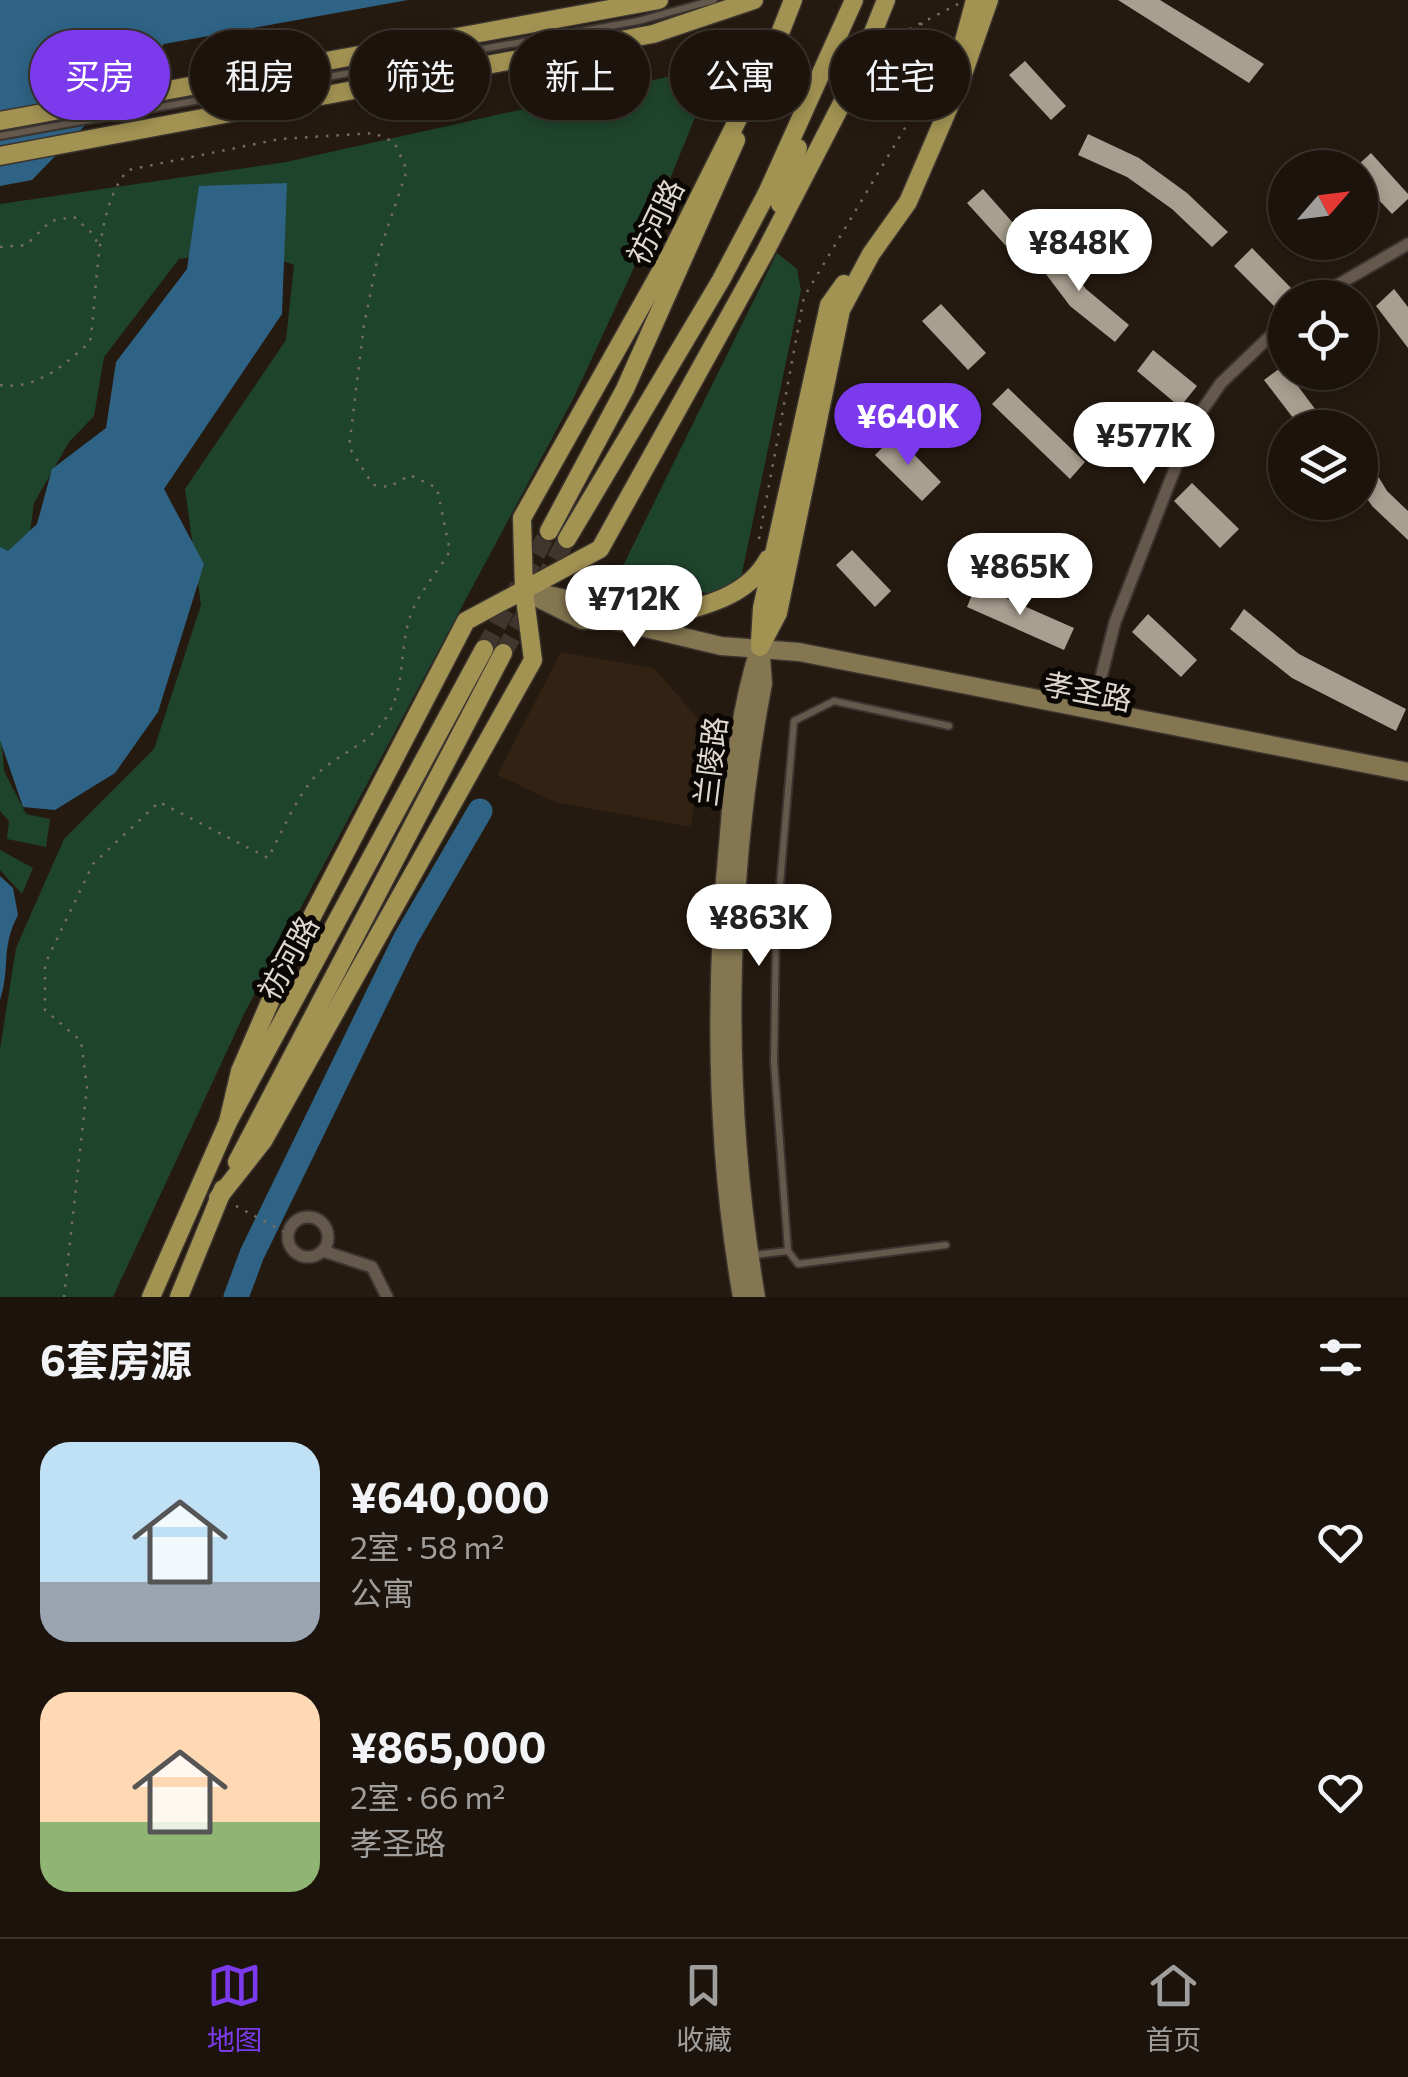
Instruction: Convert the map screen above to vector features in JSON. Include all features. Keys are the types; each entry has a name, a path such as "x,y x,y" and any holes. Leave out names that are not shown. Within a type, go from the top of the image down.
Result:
{"main road":[{"path":"0,121 659,0"},
{"path":"0,156 653,34 754,0"},
{"name":"祊河路","path":"781,30 792,0"},
{"path":"567,539 721,280 854,0"},
{"path":"228,1122 240,1072 282,974 466,621 600,549 766,252 854,80 886,0"},
{"path":"760,646 762,608 830,305 900,202 958,60 975,0"},
{"path":"760,646 778,612 841,310 871,254 908,202 962,77 989,0"},
{"path":"766,252 820,76"},
{"name":"祊河路","path":"226,1202 533,660 524,591 522,518 670,255 738,120"},
{"name":"祊河路","path":"549,531 625,388 692,246 744,120"},
{"path":"654,620 726,598 759,576 776,546"},
{"name":"孝圣路","path":"524,591 582,620 612,620 721,646 760,646 796,661 1408,782"},
{"name":"孝圣路","path":"524,591 760,646 1408,772"},
{"name":"兰陵路","path":"756,1297 738,1166 734,1021 740,864 763,682 760,646"},
{"name":"兰陵路","path":"742,1297 724,1168 721,944 740,725 760,646"},
{"name":"祊河路","path":"151,1297 228,1122 484,649"},
{"name":"祊河路","path":"179,1297 503,653"}],"street":[{"path":"1346,280 1408,244"},
{"path":"1092,709 1115,622 1192,425 1221,382 1268,338"},
{"path":"317,1220 326,1230 322,1250 313,1256 298,1255 290,1247 288,1234 296,1221 317,1220"},
{"path":"322,1250 372,1267 387,1297"}],"lane":[{"path":"0,136 638,21 714,0"},
{"path":"946,1245 798,1264 788,1251 774,1062 776,931 794,722 834,701 949,726"},
{"path":"749,1256 788,1251"}],"path":[{"path":"908,30 964,1"},
{"path":"0,385 15,387 55,373 90,342 100,247 116,184 128,170 280,139 374,133 394,142 407,170 378,256 364,325 349,447 374,486 390,487 410,475 437,488 450,551 413,608 404,644 401,686 387,716 362,746 325,768 310,784 268,858 159,802 93,864 46,964 45,1010 81,1041 87,1087 64,1297"},
{"path":"0,247 26,245 51,221 74,217 92,232 100,247"},
{"path":"226,1202 288,1234"}],"shaded area":[{"path":"561,652 654,668 706,728 691,827 555,802 497,775"}],"green space":[{"path":"670,76 670,120 694,120 632,272 573,399 246,1010 113,1297 0,1297 0,1049 16,948 64,839 154,749 201,605 185,489 286,340 294,265 251,249 179,259 104,357 94,416 69,442 34,503 28,546 0,558 0,204 286,162 474,120 490,120 490,116 510,112 510,120 650,120 650,81"},
{"path":"777,253 797,269 801,290 741,578 714,594 616,580"},
{"path":"0,719 4,771 26,814 50,819 46,847 7,839 9,821 0,811"},
{"path":"0,850 33,868 22,894 0,870"}],"water":[{"path":"0,0 408,0 242,30 190,30 190,39 170,43 170,30 30,30 30,120 90,120 32,180 0,186"},
{"path":"287,183 282,314 164,489 204,564 158,712 115,773 55,810 23,807 0,740 0,547 8,551 37,524 52,469 106,428 116,362 187,269 199,186"},
{"path":"0,876 13,888 18,915 9,938 0,1000"}],"building":[{"path":"1118,0 1160,0 1264,64 1249,83"},
{"path":"1025,61 1066,106 1051,120 1009,75"},
{"path":"1088,134 1139,158 1187,193 1228,232 1212,247 1172,209 1127,177 1078,155"},
{"path":"1378,161 1408,194 1408,199 1392,214 1378,199"},
{"path":"983,189 1021,232 1006,246 967,203"},
{"path":"1050,243 1086,289 1129,325 1115,342 1070,306 1033,257"},
{"path":"1252,248 1283,280 1268,280 1268,300 1234,266"},
{"path":"1394,289 1408,307 1408,348 1378,309"},
{"path":"941,304 986,353 968,370 922,321"},
{"path":"1153,350 1197,386 1180,407 1137,371"},
{"path":"1008,388 1085,462 1070,479 992,404"},
{"path":"1272,390 1301,390 1316,410 1287,410"},
{"path":"895,435 941,482 922,501 875,455"},
{"path":"1378,476 1408,511 1408,540 1378,512"},
{"path":"1192,483 1239,529 1220,548 1174,501"},
{"path":"852,550 891,591 875,607 836,565"},
{"path":"976,585 1074,628 1064,650 967,607"},
{"path":"1244,609 1299,654 1406,709 1396,731 1292,678 1230,629"},
{"path":"1148,614 1197,660 1181,677 1132,632"}],"waterway":[{"path":"236,1297 252,1254 406,938 480,811"}],"tunnel":[{"path":"484,649 549,531"},
{"path":"542,583 567,539"},
{"path":"503,653 530,605"}]}
